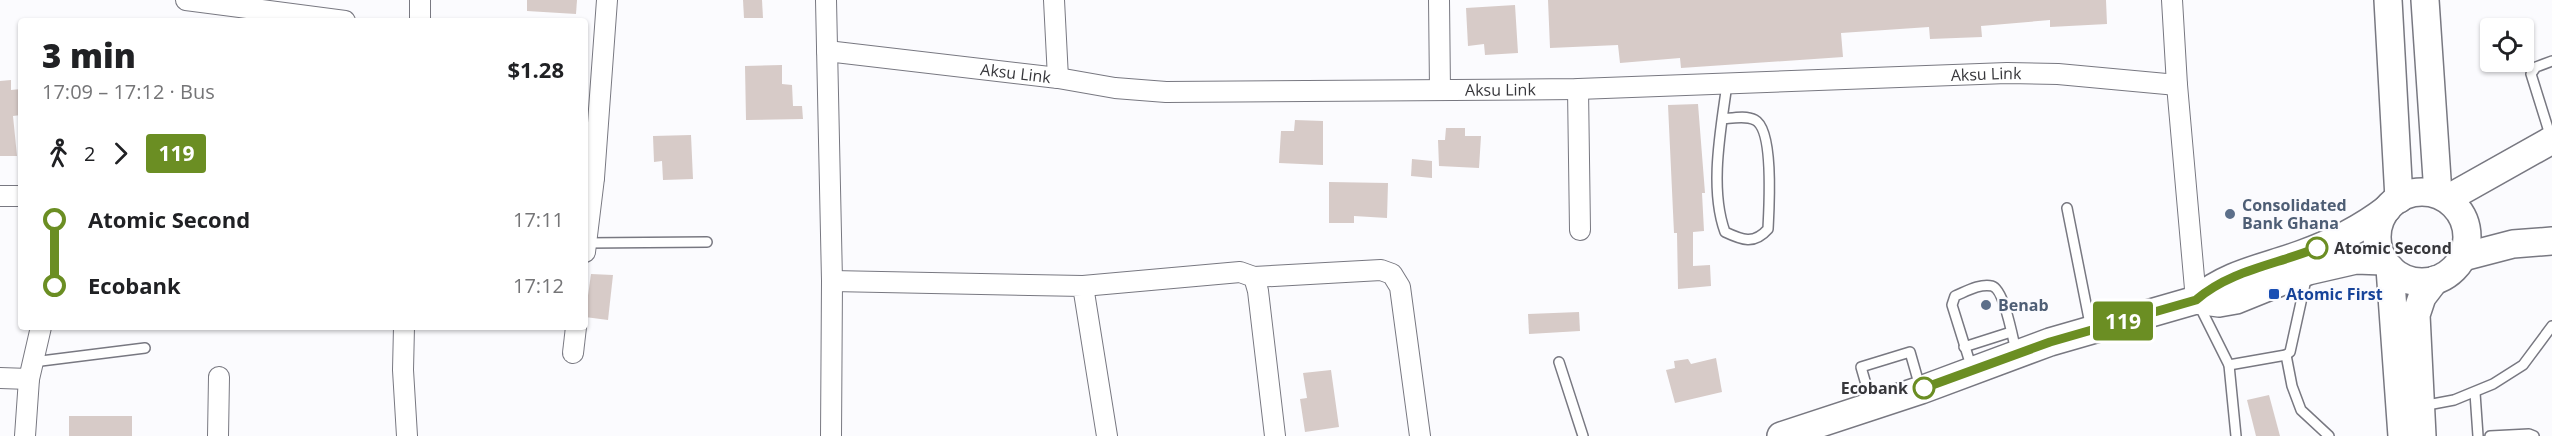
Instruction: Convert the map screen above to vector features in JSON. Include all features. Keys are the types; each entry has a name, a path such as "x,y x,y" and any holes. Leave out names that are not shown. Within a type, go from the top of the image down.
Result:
{"main road":[{"path":"2388,0 2393,204 2380,224 2378,237 2386,264 2402,436"},
{"path":"2425,0 2442,197"},
{"path":"2442,197 2550,128"},
{"path":"1781,436 1921,390 1968,358 2014,343 2091,330 2196,300 2230,277 2300,255 2351,234 2393,204 2416,193 2442,197 2456,207 2466,225 2466,245 2463,257"},
{"path":"2196,300 2219,303 2236,300 2308,271 2356,260 2386,264 2410,280 2434,280 2446,275 2463,257 2487,249 2552,241"},
{"path":"2422,436 2416,315 2422,297 2434,280"}],"street":[{"path":"186,0 237,3 327,18"},
{"path":"420,0 420,18"},
{"path":"588,212 607,0"},
{"path":"826,0 832,281 831,436"},
{"path":"1054,0 1058,78"},
{"path":"1438,0 1440,89"},
{"path":"2172,0 2196,300"},
{"name":"Aksu Link","path":"827,51 1058,78 1115,88 1166,92 1578,89 2007,73 2058,74 2177,85"},
{"path":"1578,89 1580,230"},
{"path":"0,196 18,196"},
{"path":"832,281 1083,286 1240,272 1254,277 1382,270 1392,274 1400,287 1420,436"},
{"path":"1254,277 1258,291 1275,436"},
{"path":"1083,286 1107,436"},
{"path":"25,436 31,371 40,330"},
{"path":"404,330 407,436"},
{"path":"573,353 576,330"},
{"path":"0,378 31,371"},
{"path":"218,436 219,377"}],"lane":[{"path":"2550,128 2531,74 2536,67 2552,61"},
{"path":"1722,119 1745,117 1756,120 1764,129 1769,182 1768,230 1761,237 1753,240 1744,241 1725,232 1721,221 1718,159 1722,119 1727,84"},
{"path":"2067,208 2091,330"},
{"path":"588,247 707,242"},
{"path":"2308,271 2291,346 2286,355 2292,386 2301,410 2329,436"},
{"path":"1968,358 1953,313 1953,299 1955,296 1979,287 1992,286 1996,289 2004,303 2014,343"},
{"path":"2196,300 2229,365 2236,436"},
{"path":"2420,406 2454,400 2475,393 2523,365 2552,326"},
{"path":"31,371 145,348"},
{"path":"1873,406 1861,367 1910,352 1921,390"},
{"path":"2229,365 2286,355"},
{"path":"1559,362 1583,436"},
{"path":"2475,393 2478,436"},
{"path":"2490,436 2529,434 2534,436"}],"building":[{"path":"527,0 577,0 576,14 527,11"},
{"path":"743,0 762,0 763,18 744,18"},
{"path":"1548,0 2106,0 2107,24 2050,27 2050,20 1981,26 1982,37 1930,39 1929,27 1841,33 1843,57 1681,68 1680,58 1620,63 1618,45 1550,48"},
{"path":"1515,5 1518,53 1485,55 1484,44 1468,46 1466,8"},
{"path":"782,65 782,84 792,85 793,106 802,106 803,119 746,120 745,66"},
{"path":"11,80 11,90 18,89 18,115 13,116 17,156 0,156 0,81"},
{"path":"1698,104 1705,193 1702,193 1704,231 1693,232 1693,266 1710,265 1711,286 1678,289 1677,233 1674,233 1668,105"},
{"path":"1295,120 1323,121 1323,165 1279,163 1281,131 1294,131"},
{"path":"1446,128 1465,128 1465,136 1481,136 1479,168 1439,166 1438,140 1445,140"},
{"path":"691,135 693,179 663,180 662,161 654,162 653,136"},
{"path":"1412,159 1432,161 1432,178 1411,176"},
{"path":"1329,182 1388,183 1387,218 1354,216 1354,223 1329,223"},
{"path":"591,274 613,275 608,320 588,317"},
{"path":"1579,312 1580,331 1529,334 1528,314"},
{"path":"1716,358 1722,392 1675,403 1666,370 1675,368 1674,361 1688,359 1691,364"},
{"path":"1331,370 1339,427 1305,432 1300,399 1307,398 1303,373"},
{"path":"2269,395 2280,436 2256,436 2247,400"},
{"path":"69,416 132,416 132,436 69,436"}],"bus line":[{"name":"119","path":"1924,388 2050,342 2196,300 2230,277 2317,248"}],"place":[{"name":"Consolidated Bank Ghana","path":"2230,214"},
{"name":"Atomic Second","path":"2317,248"},
{"name":"Atomic First","path":"2274,294"},
{"name":"Benab","path":"1986,305"},
{"name":"Ecobank","path":"1924,388"}]}
